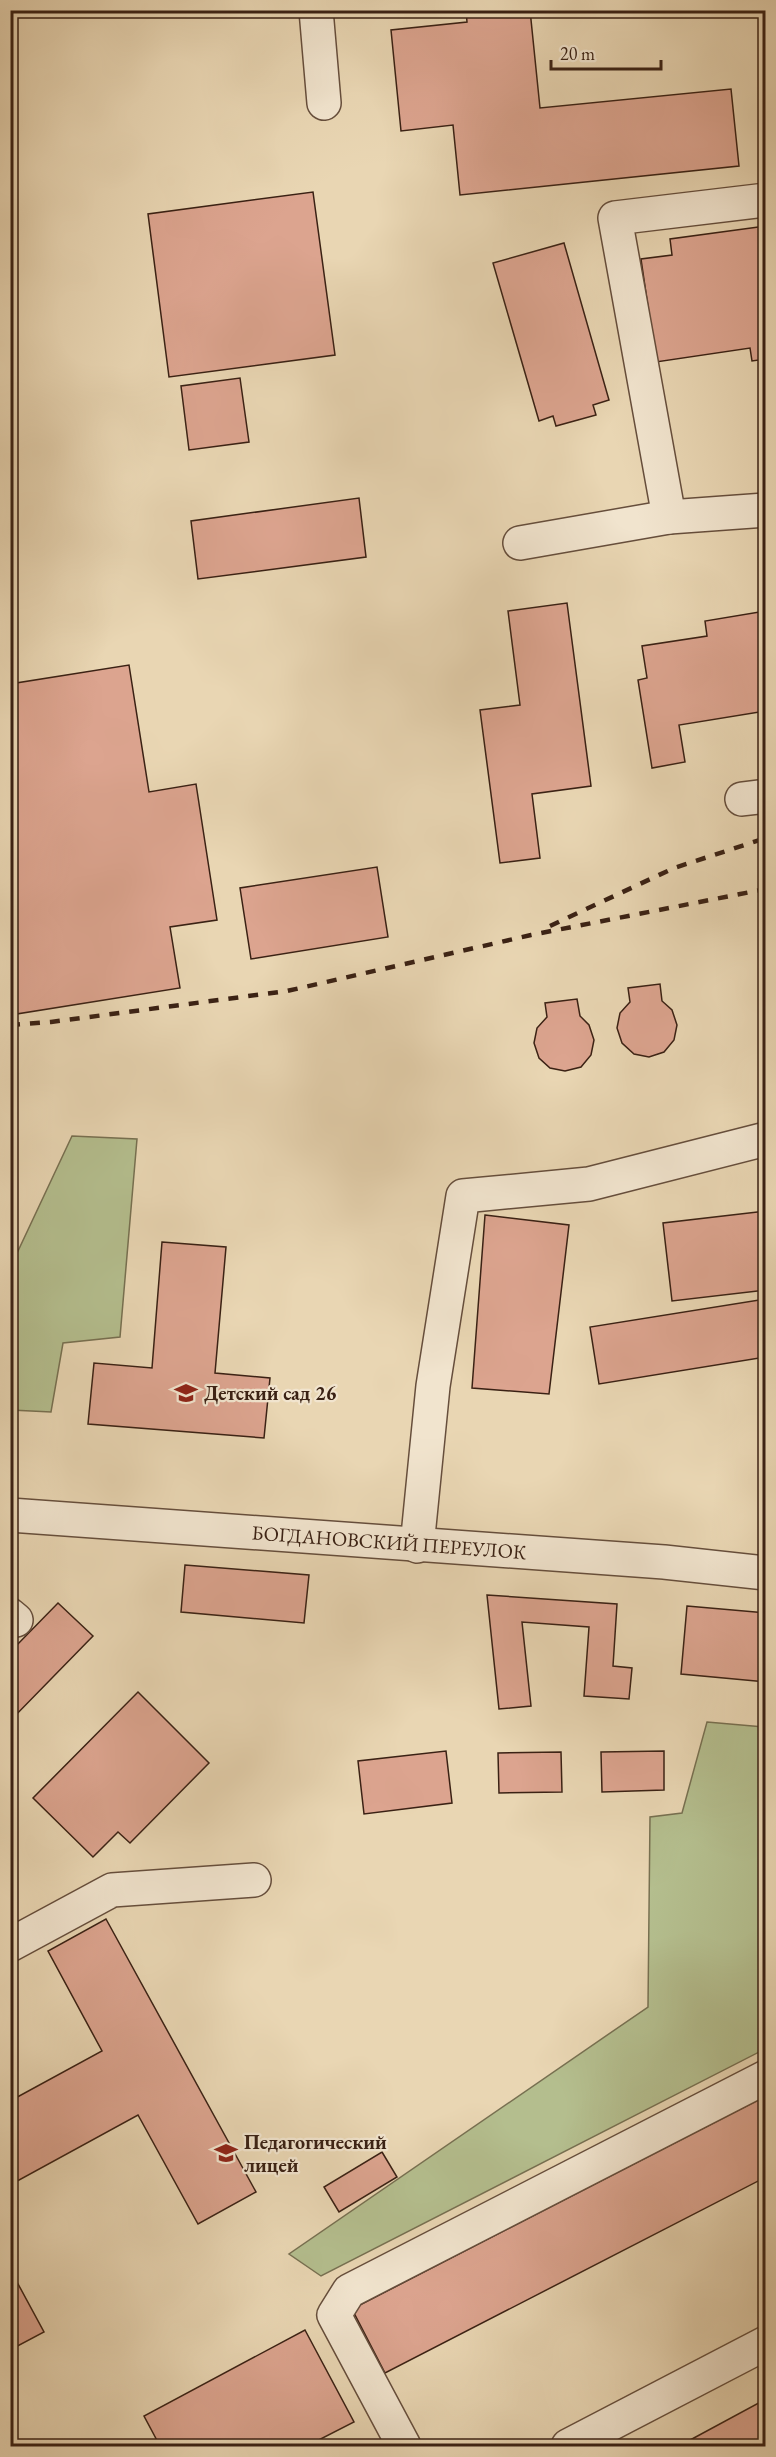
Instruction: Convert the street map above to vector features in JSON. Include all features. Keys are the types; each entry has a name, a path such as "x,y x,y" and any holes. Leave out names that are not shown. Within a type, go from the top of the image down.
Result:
{"street":[{"path":"316,10 324,103"},
{"path":"669,517 615,218 765,200"},
{"path":"520,543 669,517 765,510"},
{"path":"417,1546 433,1386 463,1196 589,1184 765,1139"},
{"name":"БОГДАНОВСКИЙ ПЕРЕУЛОК","path":"10,1515 664,1562 765,1574"},
{"path":"10,1945 112,1890 254,1880"},
{"path":"404,2446 334,2315 349,2291 765,2077"},
{"path":"568,2446 765,2343"}],"green space":[{"path":"72,1136 137,1139 120,1337 63,1343 51,1412 11,1410 11,1266"},
{"path":"707,1722 765,1727 765,2049 321,2276 289,2254 648,2007 650,1817 682,1813"}],"building":[{"path":"466,10 530,10 540,108 731,89 739,166 460,195 453,125 401,131 391,30 467,22"},
{"path":"313,192 335,355 169,377 148,214"},
{"path":"766,226 766,359 752,361 750,348 656,362 641,259 672,255 670,239"},
{"path":"564,243 609,400 593,405 596,415 556,426 553,416 539,421 493,263"},
{"path":"240,378 249,442 189,450 181,386"},
{"path":"766,379 766,438 759,380"},
{"path":"359,498 366,557 198,579 191,521"},
{"path":"567,603 591,786 532,794 540,858 500,863 480,710 520,705 508,611"},
{"path":"766,611 766,711 679,725 685,762 652,768 638,680 647,678 642,646 707,636 705,621"},
{"path":"129,665 149,792 196,784 217,920 170,927 180,988 10,1015 10,684"},
{"path":"377,867 388,937 251,959 240,888"},
{"path":"660,984 662,1001 672,1010 677,1025 674,1040 664,1052 649,1057 634,1054 622,1043 617,1028 620,1013 630,1002 628,988"},
{"path":"577,999 580,1016 589,1025 594,1040 591,1055 581,1067 565,1071 550,1068 539,1058 534,1043 537,1028 547,1017 545,1003"},
{"path":"766,1211 766,1290 672,1301 663,1223"},
{"path":"485,1215 569,1225 549,1394 472,1388"},
{"path":"162,1242 226,1247 215,1373 270,1378 264,1438 88,1424 94,1363 152,1368"},
{"path":"766,1299 766,1357 599,1384 590,1327"},
{"path":"185,1565 309,1575 304,1623 181,1612"},
{"path":"487,1595 617,1604 613,1666 632,1668 629,1699 584,1696 589,1627 522,1622 531,1706 499,1709"},
{"path":"58,1603 93,1636 10,1721 10,1642 15,1647"},
{"path":"687,1606 766,1613 766,1682 681,1674"},
{"path":"138,1692 209,1763 130,1843 118,1832 93,1857 33,1798"},
{"path":"446,1751 452,1803 364,1814 358,1761"},
{"path":"664,1751 664,1790 602,1792 601,1752"},
{"path":"561,1752 562,1792 499,1793 498,1753"},
{"path":"106,1919 256,2192 198,2224 138,2115 10,2185 10,2101 102,2051 48,1951"},
{"path":"766,2096 766,2177 385,2373 352,2309"},
{"path":"382,2152 397,2177 339,2212 324,2187"},
{"path":"17,2282 44,2332 10,2350 10,2285"},
{"path":"305,2330 354,2422 307,2446 160,2446 144,2416"},
{"path":"766,2399 766,2446 679,2446"}],"railway":[{"path":"550,926 674,868 766,838"},
{"path":"10,1025 51,1022 287,991 531,935 766,889"}],"place":[{"name":"Детский сад 26","path":"186,1393"},
{"name":"Педагогический лицей","path":"226,2153"}]}
